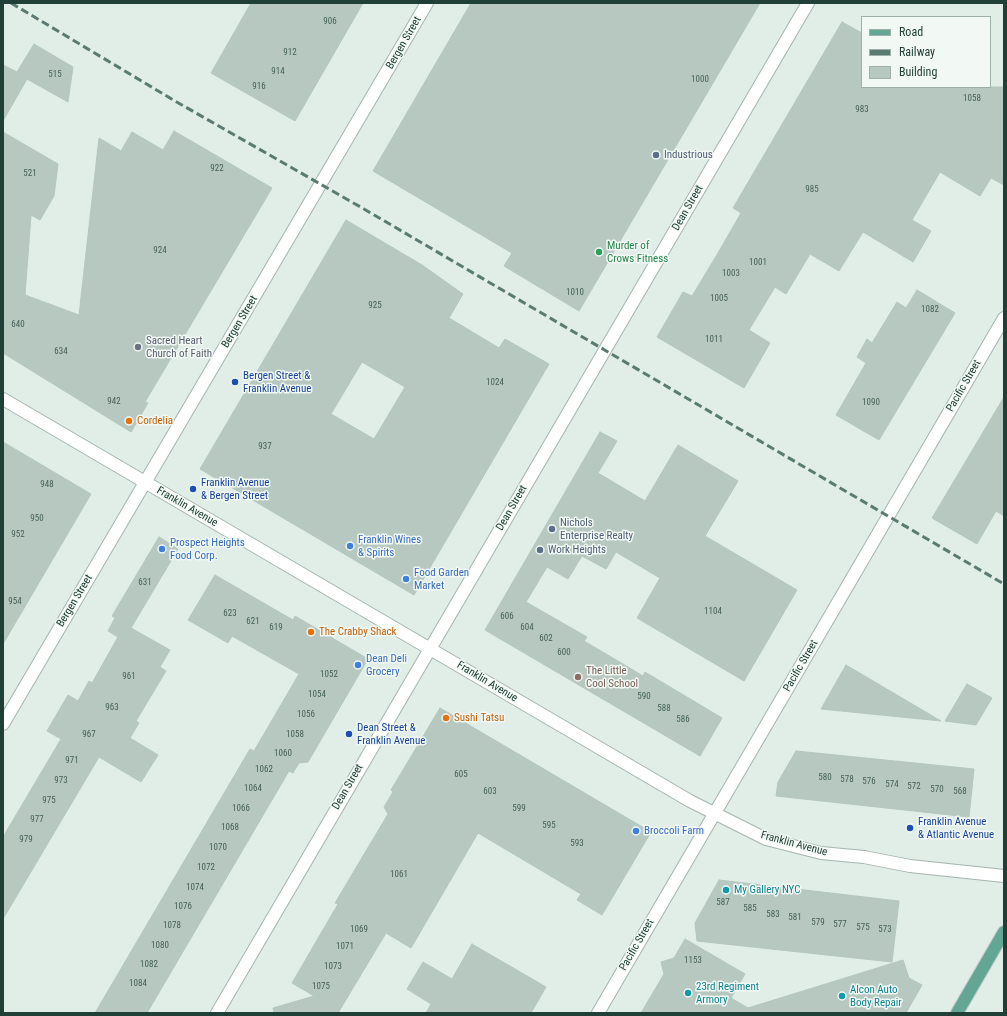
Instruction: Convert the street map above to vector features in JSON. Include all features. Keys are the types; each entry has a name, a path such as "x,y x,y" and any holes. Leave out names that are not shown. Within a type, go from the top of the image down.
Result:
{"main road":[{"path":"957,1013 1004,932"}],"street":[{"name":"Bergen Street","path":"3,724 427,3"},
{"name":"Dean Street","path":"217,1013 808,3"},
{"name":"Pacific Street","path":"598,1013 1004,318"},
{"name":"Franklin Avenue","path":"3,399 430,648 683,798 766,839 821,853 864,858 910,866 1004,876"}],"building":[{"path":"251,3 363,3 295,121 211,73"},
{"path":"471,3 760,3 579,311 504,266 512,253 373,171"},
{"path":"842,22 861,32 861,88 1004,87 1004,185 991,178 980,196 940,172 912,220 931,231 913,262 863,232 839,271 810,254 786,294 775,287 749,330 770,343 744,388 657,337 683,292 692,296 718,253 741,213 733,208"},
{"path":"34,44 73,67 68,102 27,79 3,121 3,65 17,72"},
{"path":"174,131 272,188 145,402 148,403 131,432 3,353 3,132 58,164 54,196 40,220 31,215 25,295 79,315 99,138 121,151 132,132 163,150"},
{"path":"346,220 422,265 463,294 449,318 499,348 505,339 549,364 414,595 200,469","holes":["362,362 405,387 374,439 331,414"]},
{"path":"917,290 955,313 879,440 836,415 866,363 857,357 867,339 872,343 897,302 906,308"},
{"path":"1004,397 1004,516 996,511 977,544 932,518"},
{"path":"600,432 617,441 598,473 645,501 678,445 738,481 705,536 797,590 744,681 637,618 660,578 616,552 606,569 582,556 568,579 547,567 526,602 587,637 584,641 643,676 645,672 722,718 700,756 485,630"},
{"path":"3,442 91,494 3,644"},
{"path":"159,537 178,549 131,628 170,650 160,667 166,671 136,721 139,723 130,738 158,755 141,782 99,757 3,919 3,837 61,739 47,731 68,695 78,701 89,681 92,683 118,637 108,631 115,618 112,616"},
{"path":"215,575 293,620 295,616 368,659 308,762 299,763 293,773 289,771 147,1013 95,1013 250,749 254,751 299,674 232,636 228,643 188,620"},
{"path":"846,665 941,721 821,709"},
{"path":"967,684 992,698 976,725 945,721"},
{"path":"440,708 651,832 602,915 577,900 581,894 478,833 411,948 386,933 338,1013 274,1013 273,1008 314,996 292,983 338,904 335,903 388,814 384,807 393,792 391,790"},
{"path":"796,751 974,769 969,817 776,796 778,782"},
{"path":"719,880 899,901 892,962 697,941 695,923"},
{"path":"685,939 745,974 731,998 748,1008 903,960 909,978 922,985 906,1013 641,1013 664,974 661,962 674,958"},
{"path":"472,944 546,987 531,1013 426,1013 431,1004 407,989 423,962 452,979"}],"railway":[{"path":"11,3 175,101 364,209 1004,584"}],"place":[{"name":"Industrious","path":"656,155"},
{"name":"Murder of Crows Fitness","path":"599,252"},
{"name":"Sacred Heart Church of Faith","path":"138,347"},
{"name":"Bergen Street & Franklin Avenue","path":"235,382"},
{"name":"Cordelia","path":"129,421"},
{"name":"Franklin Avenue & Bergen Street","path":"193,489"},
{"name":"Nichols Enterprise Realty","path":"552,529"},
{"name":"Franklin Wines & Spirits","path":"350,546"},
{"name":"Prospect Heights Food Corp.","path":"162,549"},
{"name":"Work Heights","path":"540,550"},
{"name":"Food Garden Market","path":"406,579"},
{"name":"The Crabby Shack","path":"311,632"},
{"name":"Dean Deli Grocery","path":"358,665"},
{"name":"The Little Cool School","path":"578,677"},
{"name":"Sushi Tatsu","path":"446,718"},
{"name":"Dean Street & Franklin Avenue","path":"349,734"},
{"name":"Franklin Avenue & Atlantic Avenue","path":"910,828"},
{"name":"Broccoli Farm","path":"636,831"},
{"name":"My Gallery NYC","path":"726,890"},
{"name":"23rd Regiment Armory","path":"688,993"},
{"name":"Alcon Auto Body Repair","path":"842,996"}]}
